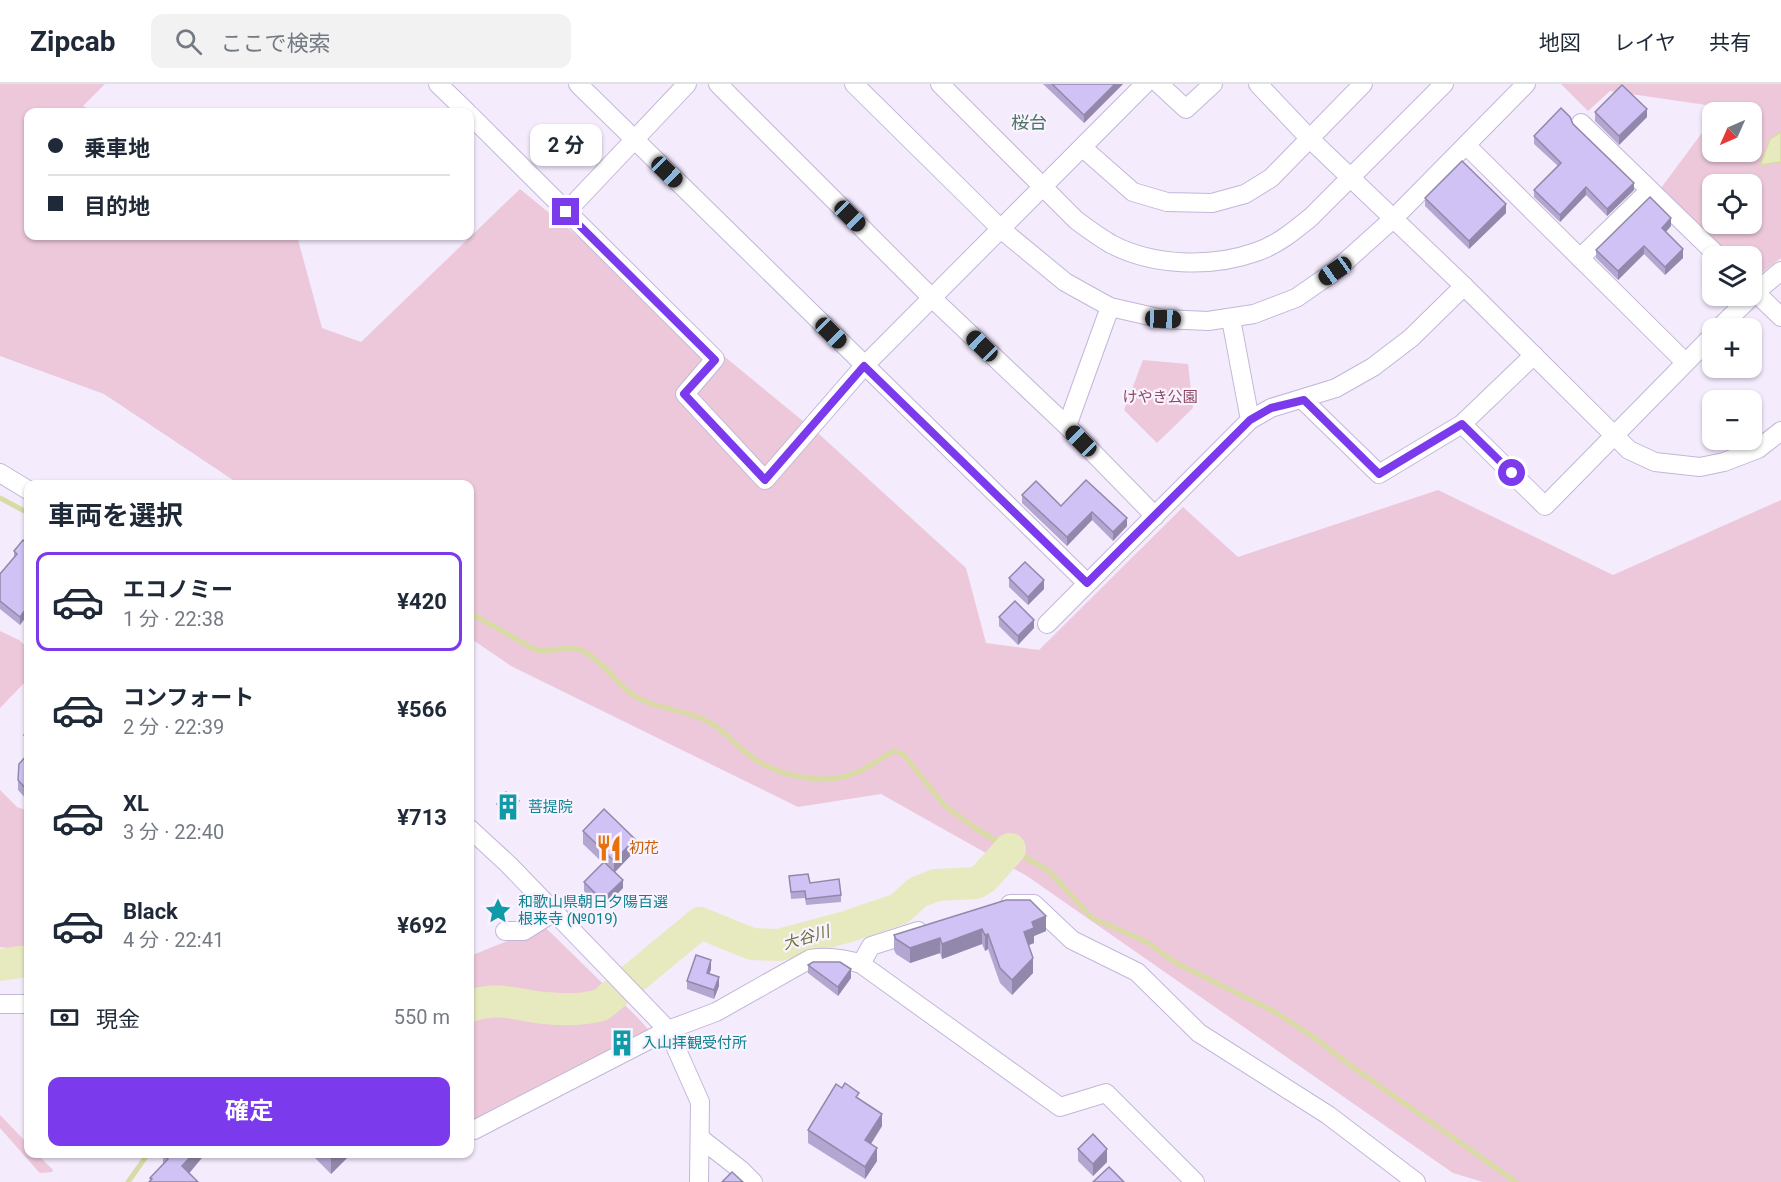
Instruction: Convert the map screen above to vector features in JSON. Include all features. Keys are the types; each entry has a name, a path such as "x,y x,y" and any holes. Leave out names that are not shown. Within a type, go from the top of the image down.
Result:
{"street":[{"path":"438,84 462,108"},
{"path":"578,84 1087,583"},
{"path":"566,212 687,84"},
{"path":"718,84 1155,516"},
{"path":"854,84 1002,230 1065,282 1110,308 1163,319 1208,321 1254,314 1296,298 1335,271 1394,218 1526,84"},
{"path":"940,84 1076,220 1112,244 1146,256 1166,260 1203,262 1249,254 1280,240 1311,218 1444,84"},
{"path":"474,120 715,360 684,394 765,480 864,366 1044,188 1145,84"},
{"path":"1159,84 1186,110 1213,84"},
{"path":"1083,148 1133,192 1167,202 1212,203 1245,194 1271,178 1363,84"},
{"path":"1268,87 1310,138 1464,286 1629,450 1655,462 1700,467 1724,462 1758,448 1781,431"},
{"path":"1581,123 1707,246"},
{"path":"1466,145 1685,363"},
{"path":"1581,258 1649,191"},
{"path":"1762,286 1781,272"},
{"path":"1047,624 1250,420 1271,408 1304,400 1336,388 1373,367 1411,338 1464,286"},
{"path":"1762,301 1781,317"},
{"path":"1729,318 1740,306"},
{"path":"1066,426 1110,308"},
{"path":"1231,319 1250,420"},
{"path":"1462,424 1545,506 1702,345"},
{"path":"1304,400 1379,474 1462,424 1534,355"},
{"path":"0,473 24,488"},
{"path":"474,834 509,865 668,1030 700,1102 699,1182"},
{"path":"993,907 1004,903 1034,904 1072,940 1137,972 1199,1033 1328,1115 1416,1182"},
{"path":"506,931 524,931 554,912"},
{"path":"861,964 871,946 937,925"},
{"path":"474,1130 668,1030 716,1012 810,959 824,956 844,958 861,964 1060,1107 1106,1093 1195,1182"},
{"path":"0,1004 24,1004"},
{"path":"700,1138 753,1182"}],"green space":[{"path":"0,84 105,84 83,106 87,108 24,108 24,240 298,240 322,328 361,342 467,240 474,240 474,233 520,189 820,435 966,568 986,643 1039,650 1183,507 1238,557 1438,490 1613,575 1781,500 1781,1182 1483,1182 1453,1173 1027,876 881,794 798,807 511,666 474,641 474,480 233,480 104,394 0,356"},
{"path":"1561,84 1781,84 1781,258 1762,273 1762,246 1721,246 1708,234 1762,234 1762,174 1702,174 1702,228 1661,188 1702,133 1702,162 1762,162 1762,102 1702,102 1702,104 1610,91 1588,111"},
{"name":"けやき公園","path":"1143,360 1188,364 1193,408 1157,443 1124,410"},
{"path":"0,631 24,644 24,683 0,708"},
{"path":"0,790 17,807 24,810 24,950 0,947"},
{"path":"542,927 546,928 648,1029 474,1121 474,954"},
{"path":"0,1115 24,1140 24,1155 0,1128"},
{"path":"27,1158 41,1158 53,1170 40,1173"}],"shaded area":[{"path":"1781,132 1781,162 1760,165 1762,162 1770,139"}],"building":[{"path":"1052,84 1115,84 1084,115"},
{"path":"1622,85 1647,109 1619,136 1595,112"},
{"path":"1561,108 1573,124 1634,183 1607,209 1586,187 1560,215 1534,190 1561,163 1534,136"},
{"path":"1462,161 1506,204 1469,241 1425,198"},
{"path":"1650,197 1671,218 1662,228 1683,249 1665,267 1644,246 1618,271 1596,250"},
{"path":"1086,480 1127,518 1113,532 1092,512 1067,537 1022,495 1036,481 1061,506"},
{"path":"23,540 24,612 20,617 0,601 0,574 17,554 14,551"},
{"path":"1025,562 1044,580 1028,597 1009,578"},
{"path":"1015,601 1034,620 1018,636 999,617"},
{"path":"24,758 24,787 18,780 19,764"},
{"name":"菩提院","path":"506,792 519,801 510,813 497,804"},
{"path":"604,809 635,839 614,861 583,831"},
{"path":"604,862 623,880 602,900 584,882"},
{"path":"808,874 810,883 839,879 841,895 806,899 805,891 791,892 789,876"},
{"path":"1006,900 1030,900 1046,916 1032,922 1034,928 1024,932 1033,958 1012,980 1000,968 988,934 985,935 982,929 942,944 940,938 910,948 896,939 894,935"},
{"path":"696,955 711,960 707,973 719,977 714,990 687,981"},
{"path":"813,962 840,962 851,969 838,987 808,965"},
{"path":"845,1083 859,1093 856,1097 882,1114 865,1140 877,1148 865,1167 808,1130 836,1084 842,1088"},
{"path":"1093,1134 1107,1149 1093,1164 1078,1149"},
{"path":"189,1158 182,1166 198,1182 149,1182 168,1159"},
{"path":"1109,1167 1124,1182 1093,1182"},
{"path":"732,1172 743,1182 722,1182"}],"waterway":[{"path":"0,498 24,511"},
{"path":"474,615 536,650 576,648 589,654 633,695 649,703 707,721 719,728 759,762 784,773 811,778 838,778 861,770 894,751 903,754 945,806 978,830 1049,871 1092,918 1147,942 1176,963 1275,1012 1315,1038 1516,1182"},
{"name":"大谷川","path":"474,1005 499,1001 559,1009 580,1009 601,1005 700,923 752,944 779,945 846,927 899,909 918,892 936,885 976,883 984,878 1010,849"},
{"name":"大谷川","path":"0,965 24,962"},
{"path":"128,1182 145,1158"}],"place":[{"name":"菩提院","path":"508,807"},
{"name":"初花","path":"609,848"},
{"name":"和歌山県朝日夕陽百選 根来寺 (№019)","path":"498,911"},
{"name":"入山拝観受付所","path":"622,1043"}],"district":[{"name":"桜台","path":"1029,123"}],"route":[{"path":"566,212 715,360 684,394 765,480 864,366 1087,583 1250,420 1271,408 1304,400 1379,474 1462,424 1512,473"}]}
